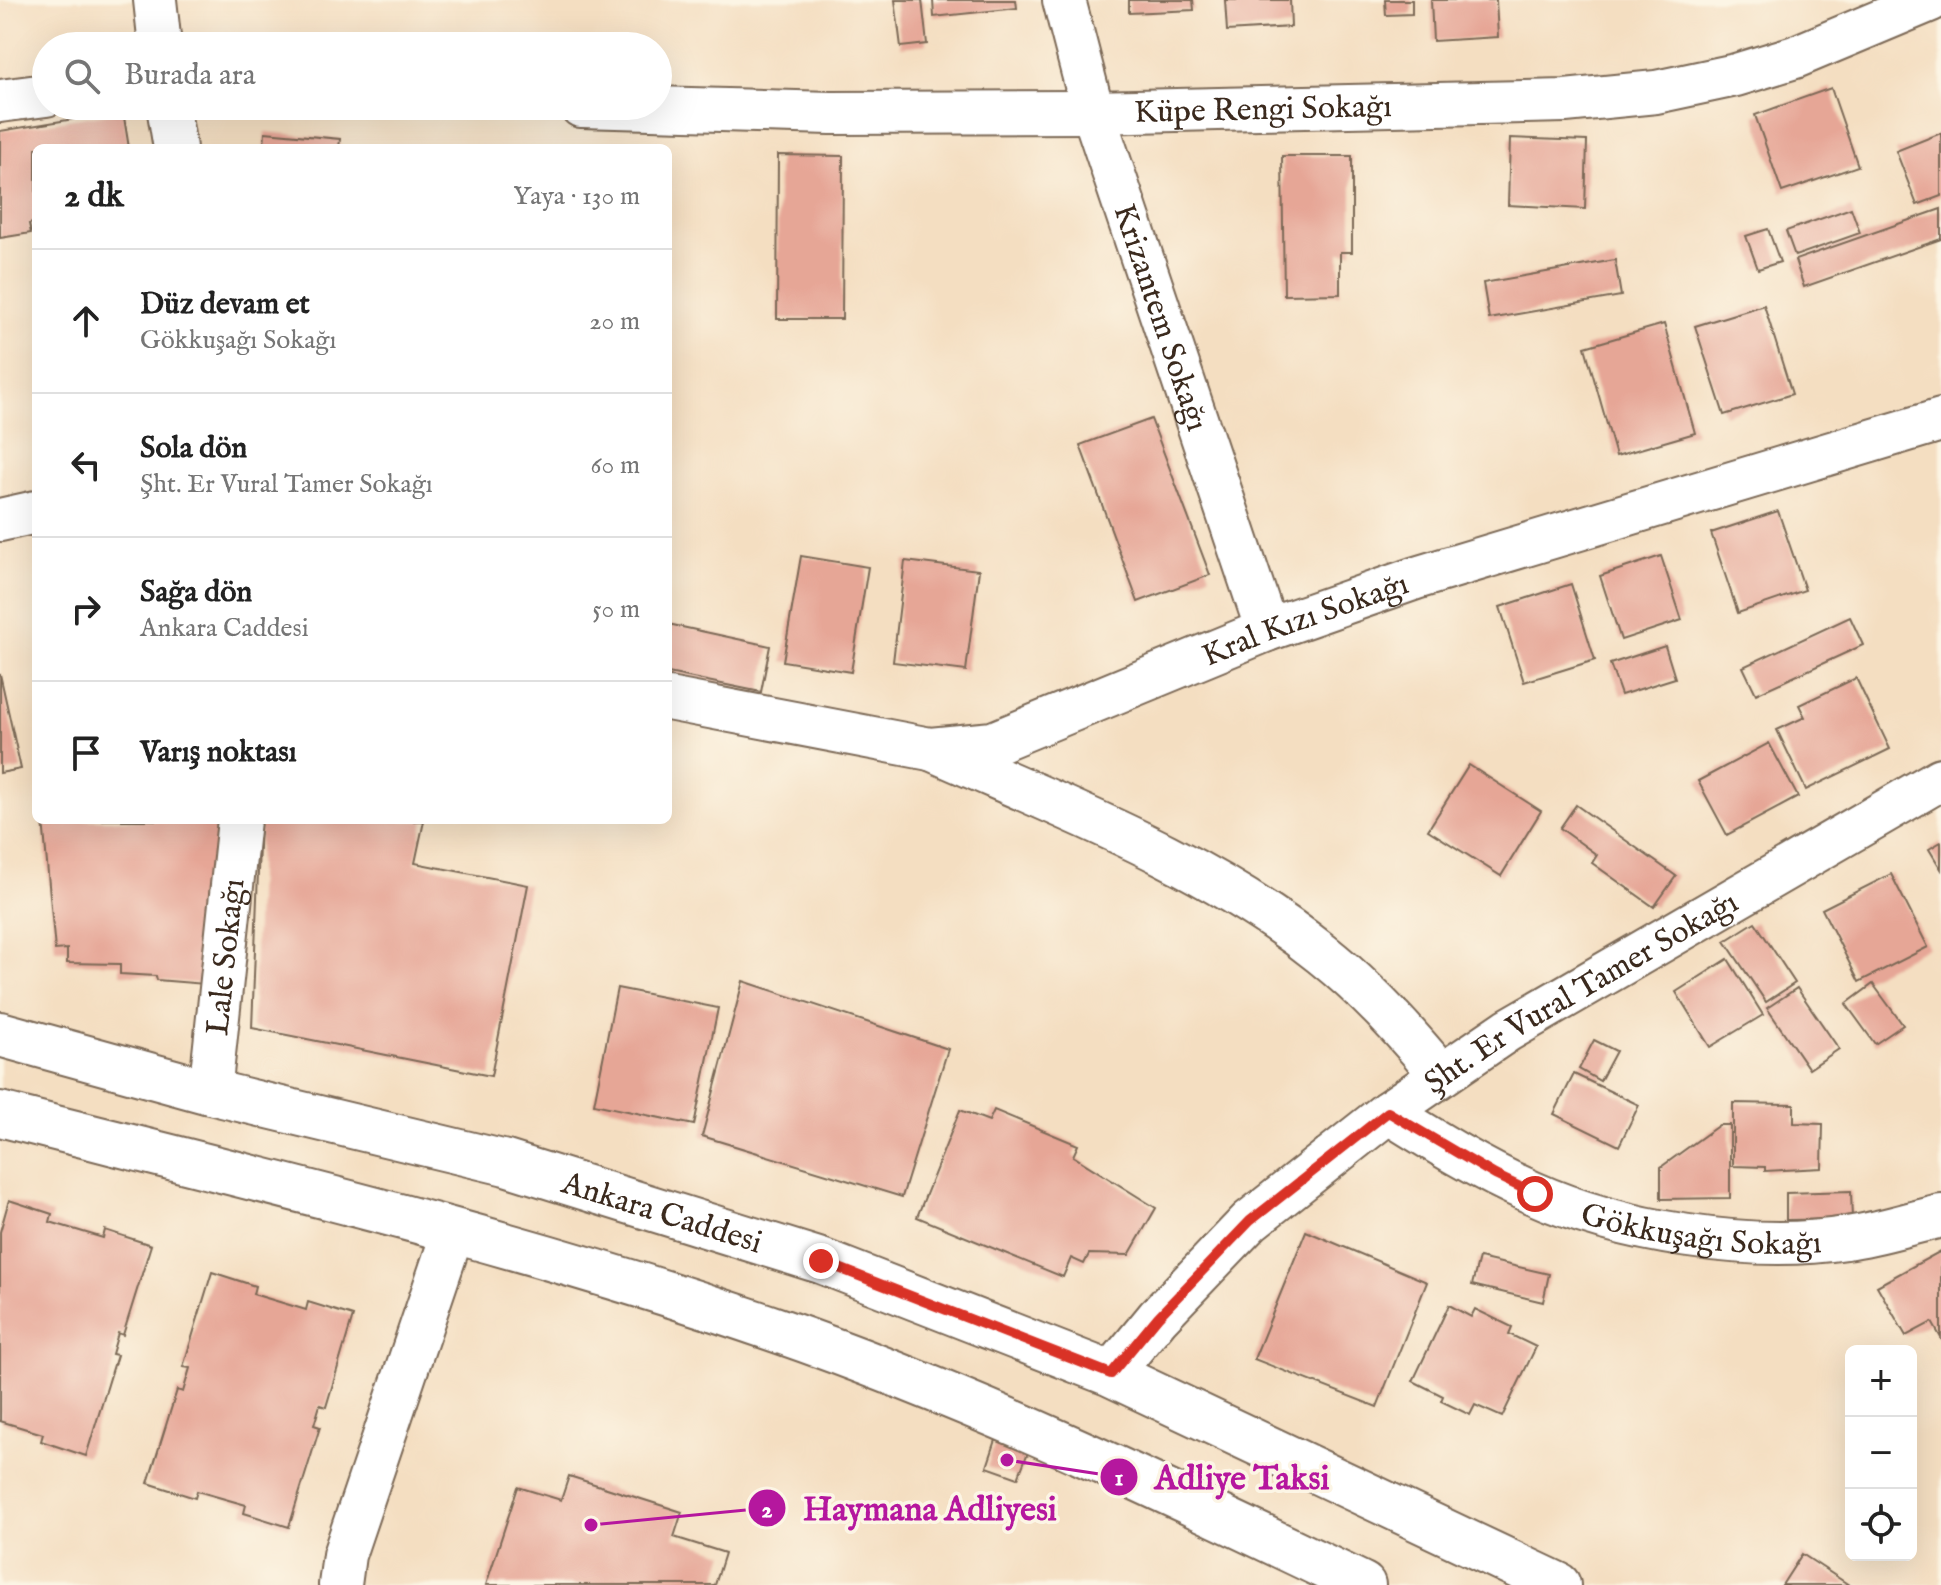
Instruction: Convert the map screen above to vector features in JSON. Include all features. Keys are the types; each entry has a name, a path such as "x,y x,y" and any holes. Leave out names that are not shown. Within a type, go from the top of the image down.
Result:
{"main road":[{"name":"Ankara Caddesi","path":"0,1034 210,1092 506,1163 821,1261 1111,1374 1558,1585"},
{"path":"0,1114 617,1276 781,1331 949,1396 1158,1487 1363,1585"}],"street":[{"path":"155,0 158,32"},
{"name":"Krizantem Sokağı","path":"1064,0 1093,112 1267,630"},
{"name":"Küpe Rengi Sokağı","path":"672,109 831,113 1093,112 1565,101 1656,92 1736,75 1795,57 1931,0"},
{"path":"0,101 32,97"},
{"path":"170,120 174,144"},
{"name":"Kral Kızı Sokağı","path":"672,700 930,749 993,743 1267,630 1416,578 1941,420"},
{"path":"0,520 32,513"},
{"path":"930,749 1151,847 1265,914 1321,953 1369,995 1441,1075"},
{"name":"Şht. Er Vural Tamer Sokağı","path":"1111,1374 1158,1317 1250,1221 1388,1112 1508,1030 1941,779"},
{"name":"Lale Sokağı","path":"210,1092 239,824"},
{"name":"Gökkuşağı Sokağı","path":"1388,1112 1481,1168 1535,1194 1615,1220 1691,1236 1792,1243 1819,1241 1847,1238 1941,1216"},
{"path":"340,1585 344,1555 453,1232"}],"building":[{"path":"895,0 922,0 927,44 901,47"},
{"path":"933,0 1016,0 1017,8 934,17"},
{"path":"1129,0 1193,0 1194,10 1129,13"},
{"path":"1225,0 1290,0 1291,27 1227,31"},
{"path":"1385,0 1412,0 1412,14 1386,15"},
{"path":"1431,0 1496,0 1498,37 1433,41"},
{"path":"1831,88 1858,166 1782,192 1755,115"},
{"path":"68,120 124,120 128,144 32,144 31,233 0,238 0,131"},
{"path":"265,132 340,139 339,144 264,144"},
{"path":"1941,133 1941,196 1917,205 1896,151"},
{"path":"1510,138 1587,141 1585,209 1508,205"},
{"path":"778,155 843,156 842,319 777,319"},
{"path":"1282,156 1352,156 1352,252 1340,252 1340,294 1284,295"},
{"path":"1851,208 1860,233 1795,256 1786,231"},
{"path":"1941,209 1941,239 1804,287 1795,260"},
{"path":"1768,229 1780,262 1758,269 1746,236"},
{"path":"1615,260 1621,296 1489,319 1483,283"},
{"path":"1764,305 1792,394 1724,415 1695,326"},
{"path":"1664,324 1695,433 1616,456 1585,347"},
{"path":"1151,419 1210,575 1138,602 1080,445"},
{"path":"1778,511 1805,590 1738,613 1711,533"},
{"path":"801,556 868,567 851,672 783,661"},
{"path":"1661,556 1682,620 1621,640 1600,576"},
{"path":"905,561 979,570 966,671 893,662"},
{"path":"1571,584 1595,660 1524,682 1500,607"},
{"path":"1850,617 1863,645 1756,694 1743,667"},
{"path":"672,625 770,646 761,692 672,674"},
{"path":"1665,646 1675,678 1621,695 1610,664"},
{"path":"0,674 21,769 0,773"},
{"path":"1856,678 1890,749 1806,790 1777,730 1805,717 1799,705"},
{"path":"1769,743 1798,797 1727,835 1698,781"},
{"path":"1469,765 1541,811 1501,876 1428,830"},
{"path":"1576,805 1676,876 1654,907 1592,863 1597,855 1560,828"},
{"path":"43,824 218,824 205,984 120,974 120,964 67,963 67,949 55,950"},
{"path":"260,824 423,824 415,863 528,885 491,1076 252,1028"},
{"path":"1941,842 1941,869 1929,849"},
{"path":"1891,874 1928,947 1859,982 1822,909"},
{"path":"1755,922 1795,983 1766,1002 1725,941"},
{"path":"1728,959 1763,1015 1710,1047 1676,992"},
{"path":"743,981 948,1049 902,1197 702,1136"},
{"path":"1873,984 1903,1025 1875,1044 1846,1004"},
{"path":"617,988 718,1008 694,1125 594,1104"},
{"path":"1797,988 1839,1049 1809,1069 1767,1008"},
{"path":"1594,1040 1616,1051 1600,1081 1579,1069"},
{"path":"1574,1074 1639,1105 1619,1146 1554,1114"},
{"path":"1733,1103 1794,1104 1794,1123 1823,1124 1822,1168 1765,1171 1765,1167 1733,1166"},
{"path":"960,1110 989,1121 994,1110 1078,1145 1073,1156 1156,1208 1129,1255 1089,1254 1084,1264 1071,1258 1063,1277 917,1217"},
{"path":"1719,1125 1730,1125 1730,1198 1661,1199 1661,1167"},
{"path":"1851,1191 1852,1219 1786,1220 1786,1193"},
{"path":"9,1200 52,1214 50,1222 103,1238 105,1230 151,1245 123,1335 118,1333 112,1354 117,1355 86,1456 41,1441 43,1434 0,1421 0,1232"},
{"path":"1306,1231 1427,1282 1377,1407 1254,1359"},
{"path":"1941,1251 1941,1338 1932,1322 1906,1336 1877,1286"},
{"path":"1479,1258 1549,1274 1543,1302 1472,1285"},
{"path":"212,1272 255,1286 253,1294 306,1310 308,1302 353,1316 326,1407 320,1405 314,1425 320,1427 289,1527 244,1513 246,1505 197,1491 195,1498 148,1483 177,1390 183,1392 190,1368 183,1367"},
{"path":"1449,1305 1471,1317 1475,1309 1512,1327 1509,1334 1536,1347 1502,1417 1475,1405 1470,1415 1441,1401 1443,1396 1413,1381"},
{"path":"996,1440 1028,1452 1018,1478 987,1467"},
{"path":"569,1476 682,1512 674,1537 725,1553 715,1585 486,1585 518,1487 561,1500"},
{"path":"1802,1554 1849,1585 1782,1585"}],"place":[{"name":"Adliye Taksi","path":"1007,1460"},
{"name":"Haymana Adliyesi","path":"591,1525"}],"route":[{"path":"821,1261 1111,1374 1158,1317 1250,1221 1298,1180 1388,1112 1455,1153 1535,1194"}]}
